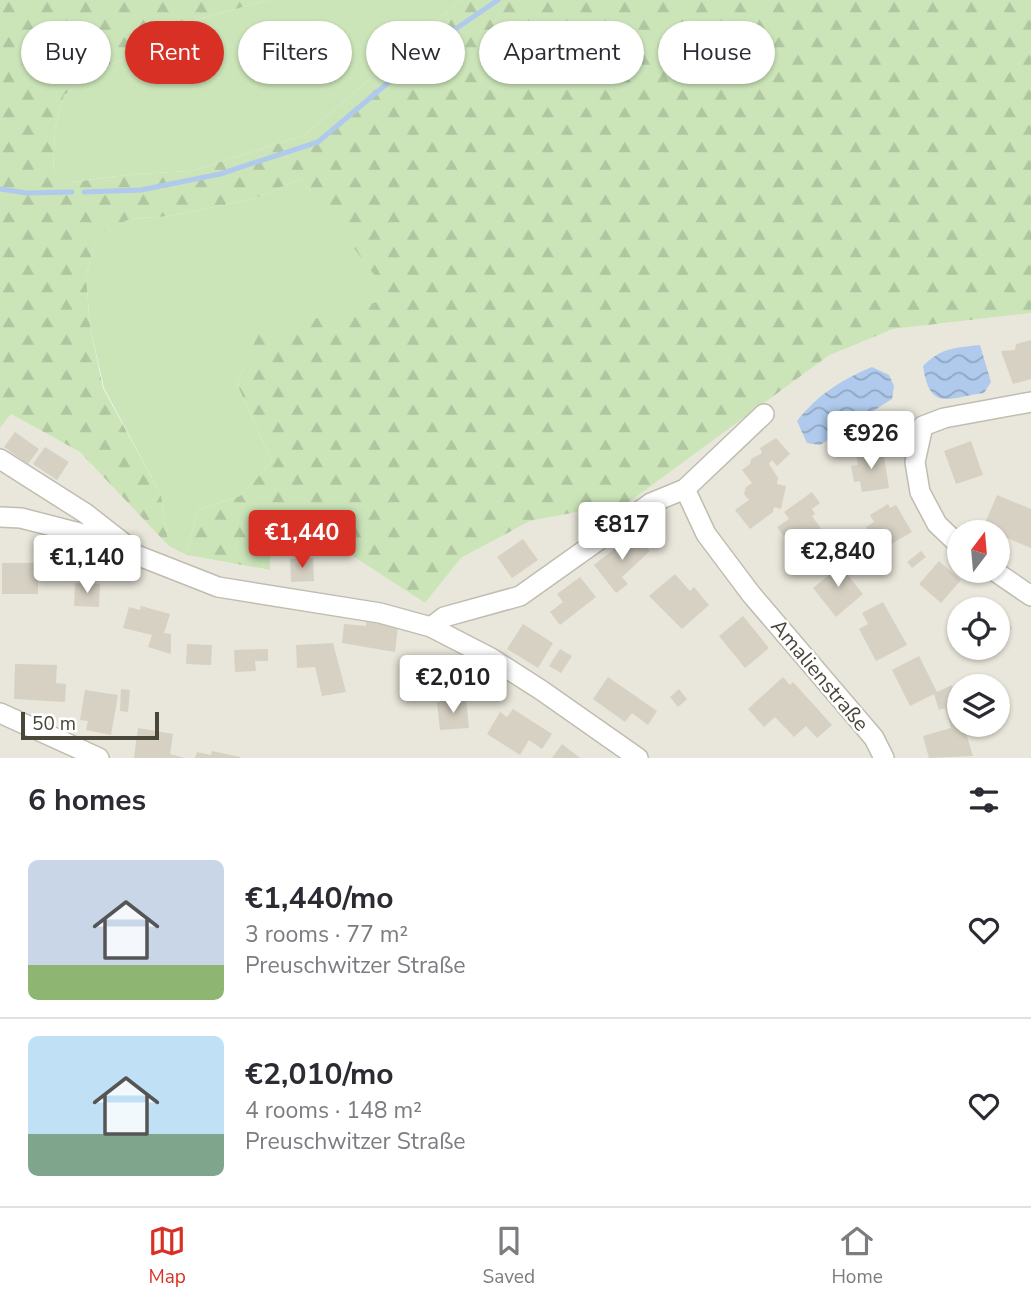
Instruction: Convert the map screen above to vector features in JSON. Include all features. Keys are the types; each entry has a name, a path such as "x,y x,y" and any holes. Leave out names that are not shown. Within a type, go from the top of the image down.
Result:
{"street":[{"path":"947,534 937,524 920,492 915,462 923,426 944,418 1031,402"},
{"path":"431,627 444,617 520,596 651,503 685,489 764,414"},
{"path":"0,459 85,513 142,558"},
{"name":"Amalienstraße","path":"685,489 706,534 751,594 874,738 884,758"},
{"path":"0,517 21,518 83,534 218,587 371,612 408,619 431,627 521,677 638,758"},
{"path":"1010,582 1031,596"},
{"path":"0,713 99,758"}],"shaded area":[{"path":"1031,313 1031,758 0,758 0,428 11,414 80,452 187,555 269,570 270,543 325,538 425,603 461,558 530,521 629,502 828,356 893,329"}],"green space":[{"path":"0,0 269,0 193,21 125,21 125,58 111,64 111,21 21,21 21,84 79,84 64,95 55,128 53,173 74,182 133,174 192,171 305,135 366,82 465,84 465,21 437,21 461,0 1031,0 1031,313 893,329 828,356 629,502 530,521 461,558 425,603 325,538 270,543 270,570 187,555 197,510 240,496 272,462 237,384 258,334 392,298 301,179 253,199 171,216 130,219 97,234 86,277 90,326 103,388 161,495 169,546 80,452 11,414 0,428"},
{"path":"269,0 461,0 437,21 366,21 366,82 305,135 192,171 133,174 73,182 53,173 55,128 64,95 79,84 111,84 111,64 125,58 125,84 224,84 224,21 195,20"},
{"path":"301,179 393,298 258,335 237,384 272,462 240,496 197,510 187,555 169,546 161,495 104,388 90,326 86,277 97,233 130,219 171,216 253,199"}],"water":[{"path":"980,345 991,382 984,393 950,399 936,396 926,381 923,366 943,352"},
{"path":"872,367 889,375 894,386 892,399 820,445 807,443 797,421 804,412 830,389"}],"building":[{"path":"1031,340 1031,379 1013,384 1001,351 1015,350 1016,344"},
{"path":"15,432 39,449 28,464 4,447"},
{"path":"776,438 790,454 777,466 772,460 769,464 778,478 777,484 786,486 781,509 774,507 773,512 750,529 735,510 749,500 744,494 746,487 752,483 742,470 750,464 751,459 762,453 760,448"},
{"path":"971,441 983,475 956,484 944,451"},
{"path":"45,447 69,462 57,480 33,464"},
{"path":"883,450 889,488 862,492 860,481 854,482 851,466 858,465 856,454"},
{"path":"812,492 820,503 812,509 815,514 812,516 829,540 800,560 777,527 789,519 784,512"},
{"path":"997,495 1031,509 1031,548 1010,539 1010,520 986,520"},
{"path":"888,504 890,508 896,505 912,532 886,547 879,535 873,539 866,527 874,522 870,515"},
{"path":"634,533 650,551 622,577 628,584 616,593 594,565"},
{"path":"523,539 538,560 512,578 497,557"},
{"path":"921,551 926,557 912,568 907,562"},
{"path":"841,557 846,563 841,567 863,594 836,617 813,588 830,574 826,569"},
{"path":"313,558 314,581 291,582 290,559"},
{"path":"939,561 947,568 947,583 958,583 941,603 919,584"},
{"path":"2,563 38,563 38,594 2,594"},
{"path":"675,574 690,591 694,587 709,605 682,629 649,596"},
{"path":"580,577 596,597 560,625 550,612 563,602 557,594"},
{"path":"75,583 100,584 99,607 74,606"},
{"path":"883,602 907,645 876,661 859,629 868,624 862,613"},
{"path":"141,606 170,614 164,633 171,634 171,654 148,647 152,635 123,628 129,607 140,610"},
{"path":"743,616 769,648 745,668 719,636"},
{"path":"366,622 398,626 395,652 342,643 344,624 366,626"},
{"path":"523,624 553,643 538,668 507,649"},
{"path":"333,643 346,692 322,696 315,667 297,668 296,645"},
{"path":"187,644 212,645 211,665 186,664"},
{"path":"268,649 268,661 255,661 256,671 235,672 234,650"},
{"path":"560,649 572,656 561,673 549,666"},
{"path":"919,656 937,692 947,687 947,715 945,708 939,710 934,694 910,706 892,670"},
{"path":"15,664 57,665 56,683 66,684 65,702 14,699"},
{"path":"608,677 657,711 648,725 632,713 625,722 593,699"},
{"path":"783,677 790,685 793,682 832,725 817,738 806,726 794,737 775,717 764,727 748,709"},
{"path":"121,689 130,690 128,712 120,711"},
{"path":"679,689 687,699 678,707 670,697"},
{"path":"85,690 118,695 111,735 86,730 88,721 80,720"},
{"path":"466,699 469,728 440,730 437,702"},
{"path":"513,709 552,734 542,749 529,740 520,755 487,734 500,712 507,717"},
{"path":"138,728 173,734 170,754 185,758 134,758"},
{"path":"947,729 947,737 967,737 973,756 929,758 923,736"},
{"path":"562,744 580,758 552,758"},
{"path":"212,751 240,758 195,758 197,752 211,755"}],"waterway":[{"path":"84,192 141,190 220,174 318,142 435,43 498,0"},
{"path":"0,189 27,193 72,192"}]}
